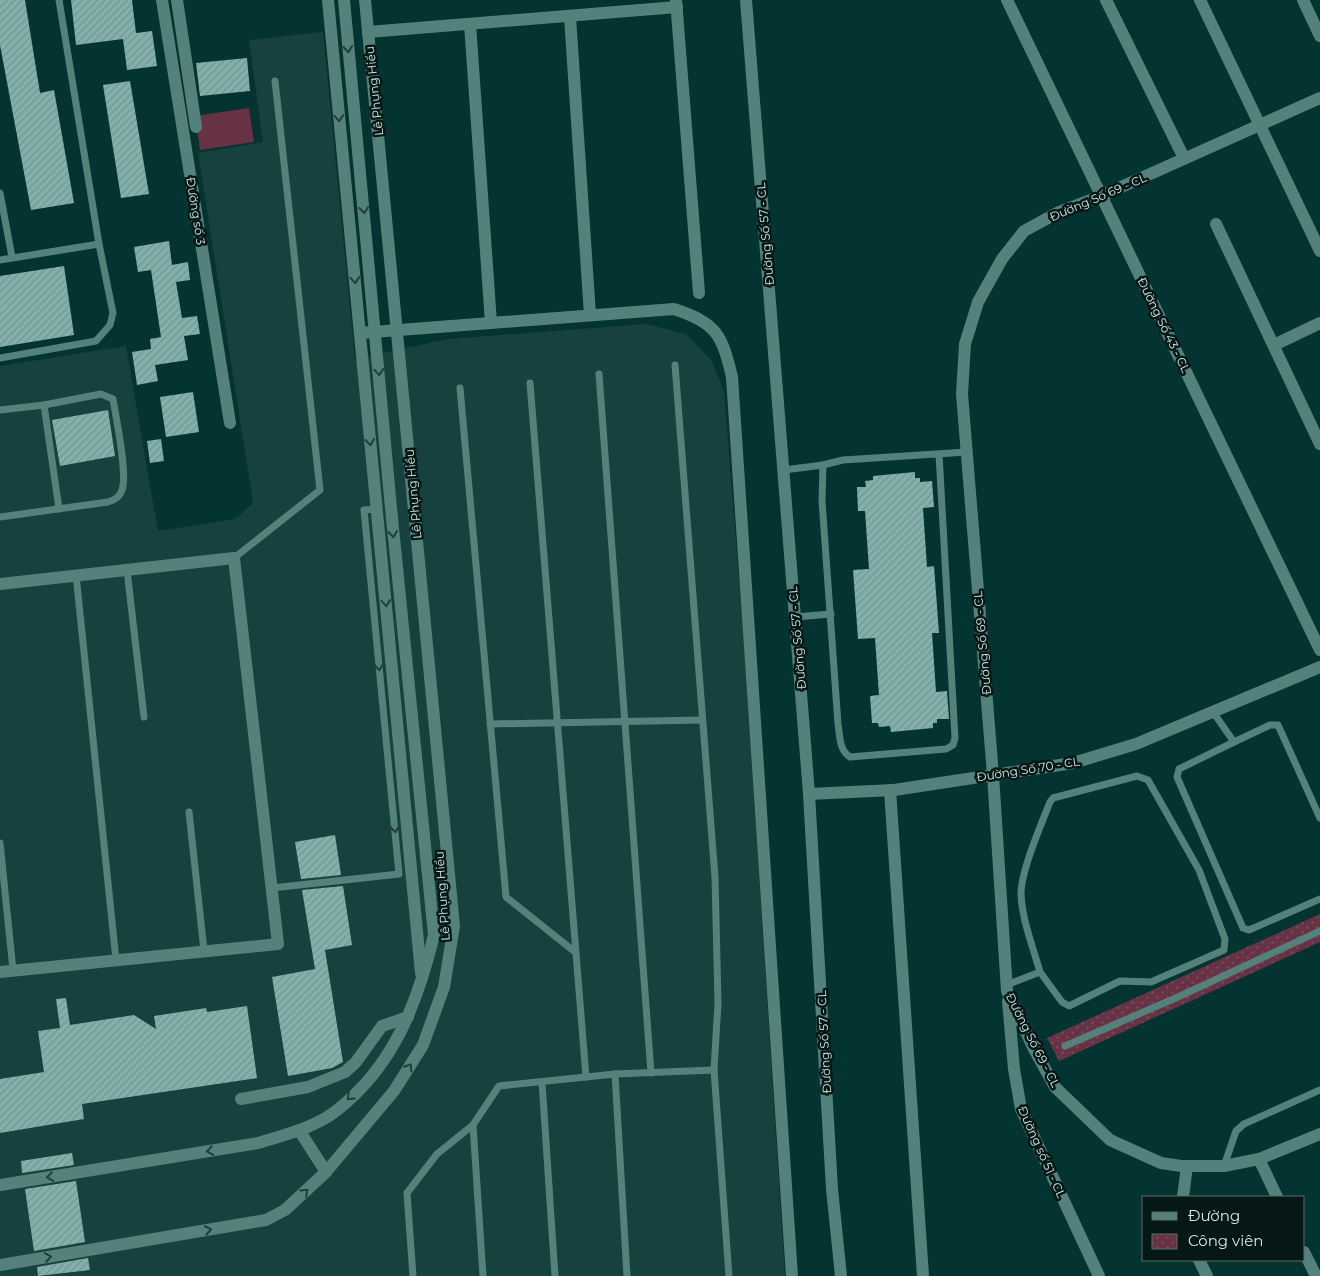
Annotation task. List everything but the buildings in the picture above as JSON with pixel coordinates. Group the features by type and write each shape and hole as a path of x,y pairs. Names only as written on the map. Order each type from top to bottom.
{"street":[{"name":"Đường số 3","path":"162,0 230,423"},
{"path":"177,0 196,127"},
{"name":"Lê Phụng Hiểu","path":"328,0 422,984"},
{"name":"Lê Phụng Hiểu","path":"0,1185 258,1143 299,1130 335,1112 370,1078 401,1035 422,984 434,935 391,508 344,0"},
{"name":"Lê Phụng Hiểu","path":"0,1265 266,1220 285,1210 326,1172 394,1091 423,1046 444,987 454,926 358,0"},
{"name":"Lê Phụng Hiểu","path":"365,0 393,331"},
{"name":"Đường Số 57 - CL","path":"746,0 809,794 832,1189 841,1276"},
{"name":"Đường Số 43 - CL","path":"1007,0 1320,650"},
{"path":"1106,0 1184,158"},
{"path":"1200,0 1320,251"},
{"path":"1303,0 1320,36"},
{"path":"368,32 570,17 676,4 698,293"},
{"path":"570,17 590,315"},
{"path":"470,24 491,323"},
{"name":"Đường Số 69 - CL","path":"1320,98 1102,196 1059,212 1024,231 1002,258 978,302 965,344 962,384 993,775 1006,988 1055,1087 1110,1140 1134,1152 1161,1162 1187,1166 1224,1166 1259,1159 1320,1134"},
{"path":"1216,224 1320,444"},
{"path":"360,333 674,309 694,315 715,329 725,348 732,378 792,1276"},
{"path":"1274,345 1320,324"},
{"path":"377,509 410,507"},
{"path":"0,584 234,558 278,944 0,972"},
{"name":"Đường Số 70 - CL","path":"809,794 890,790 1073,763 1136,744 1320,667"},
{"path":"890,790 923,1276"},
{"name":"Đường số 51 - CL","path":"1006,988 1014,1069 1021,1109 1099,1276"},
{"path":"241,1099 308,1087 337,1076 356,1062 382,1026 408,1018"},
{"path":"299,1130 326,1172"},
{"path":"1259,1159 1277,1196"},
{"path":"1183,1196 1187,1166"},
{"path":"1305,1254 1316,1276"},
{"path":"1200,1261 1207,1276"}],"lane":[{"path":"0,358 96,340 105,334 113,313 99,244 59,0"},
{"path":"234,558 320,490 275,81"},
{"path":"0,193 12,257"},
{"path":"0,260 99,244"},
{"path":"674,365 715,886 718,1003 714,1070 729,1276"},
{"path":"599,374 651,1073"},
{"path":"530,383 586,1077"},
{"path":"460,388 506,897 575,952"},
{"path":"0,410 44,405 101,394 109,396 113,399 121,447 123,488 120,495 108,502 0,517"},
{"path":"44,405 59,509"},
{"path":"784,470 823,465 843,460 967,452"},
{"path":"823,465 822,500 838,724 844,753 850,757 946,749 953,745 955,738 939,454"},
{"path":"272,888 399,874 364,510 377,509"},
{"path":"127,570 144,717"},
{"path":"76,575 116,960"},
{"path":"795,618 831,614"},
{"path":"1213,712 1234,742"},
{"path":"490,724 702,720"},
{"path":"1320,818 1278,725 1270,724 1178,769 1177,777 1243,928 1249,930 1320,899"},
{"path":"1137,776 1143,777 1153,788 1199,870 1225,939 1224,950 1151,982 1120,981 1069,1006 1062,1002 1040,972 1023,912 1021,894 1023,879 1050,802 1054,798 1137,776"},
{"path":"189,812 204,951"},
{"path":"0,843 14,970"},
{"path":"1065,1046 1178,997 1320,931"},
{"path":"1006,988 1040,972"},
{"path":"413,1276 407,1193 437,1154 473,1125 499,1086 615,1074 714,1070"},
{"path":"615,1074 627,1276"},
{"path":"542,1082 555,1276"},
{"path":"1224,1166 1236,1131 1244,1124 1320,1090"},
{"path":"473,1125 483,1276"}],"shaded area":[{"path":"323,32 355,359 447,339 646,324 686,334 712,361 724,392 743,628 785,1276 0,1276 0,366 126,346 158,531 235,519 253,503 198,153 263,142 249,40"}],"green space":[{"path":"249,108 254,142 200,150 195,116"},
{"path":"1320,914 1320,942 1059,1061 1047,1038"}]}
